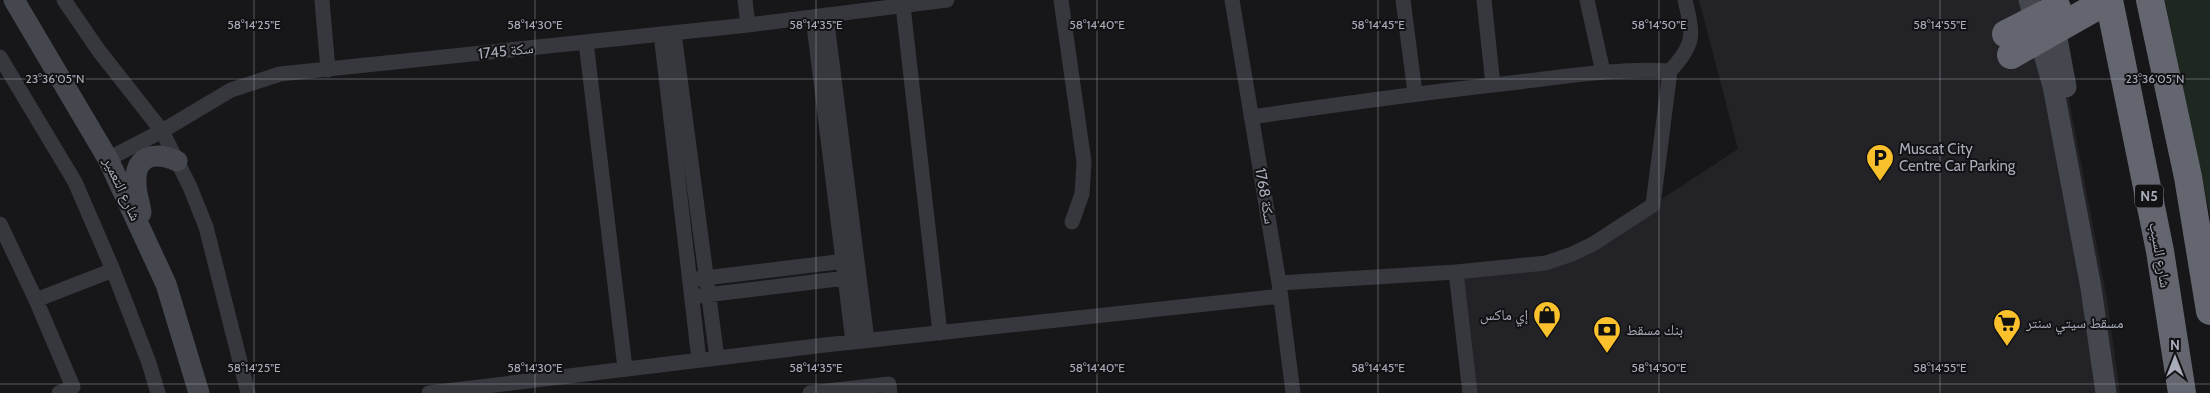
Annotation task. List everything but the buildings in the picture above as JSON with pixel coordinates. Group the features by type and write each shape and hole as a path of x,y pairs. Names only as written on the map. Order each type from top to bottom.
{"highway":[{"path":"2071,0 2009,45 2108,0"},
{"name":"شارع السيب","path":"2108,0 2160,251 2182,393"},
{"path":"2150,0 2188,177 2210,310"},
{"path":"2188,177 2210,245"}],"street":[{"name":"شارع التعمير","path":"14,0 108,159 166,284 199,393"},
{"path":"64,0 98,51 162,131 177,161 206,227 248,393"},
{"path":"322,0 328,70"},
{"path":"745,0 748,25"},
{"name":"سكة 1745","path":"108,159 162,131 214,99 261,79 280,74 667,34 947,0"},
{"path":"1061,0 1084,162 1082,194 1072,222"},
{"name":"سكة 1768","path":"1232,0 1280,290 1293,393"},
{"path":"1403,0 1415,93"},
{"path":"1484,0 1493,84"},
{"path":"1587,0 1603,72"},
{"path":"429,393 625,368 940,333 1280,290 1546,263 1593,244 1653,205 1670,71 1687,48 1692,31 1685,0"},
{"path":"2029,0 2053,86 2091,288 2106,393"},
{"path":"2050,0 2107,298 2120,393"},
{"path":"903,6 940,333"},
{"path":"820,16 860,341"},
{"path":"667,34 717,358"},
{"path":"667,34 690,280 700,360"},
{"path":"586,42 625,368"},
{"path":"0,56 75,182 113,270 158,393"},
{"path":"1251,117 1415,93 1493,84 1603,72 1670,71"},
{"path":"143,235 136,184 140,166 145,159 154,155 165,156 177,161"},
{"path":"0,224 74,387 59,393"},
{"path":"690,280 850,260"},
{"path":"36,300 113,270"},
{"path":"1456,272 1470,393"},
{"path":"692,296 852,277"},
{"path":"810,393 889,384 890,393"}],"shaded area":[{"path":"1699,0 2050,0 2107,299 2120,393 1470,393 1456,272 1546,263 1593,244 1738,149"},
{"path":"2165,0 2210,0 2210,215 2169,21"}],"place":[{"name":"Muscat City Centre Car Parking","path":"1880,182"},
{"name":"إي ماكس","path":"1547,339"},
{"name":"مسقط سيتي سنتر","path":"2007,347"},
{"name":"بنك مسقط","path":"1607,354"}]}
